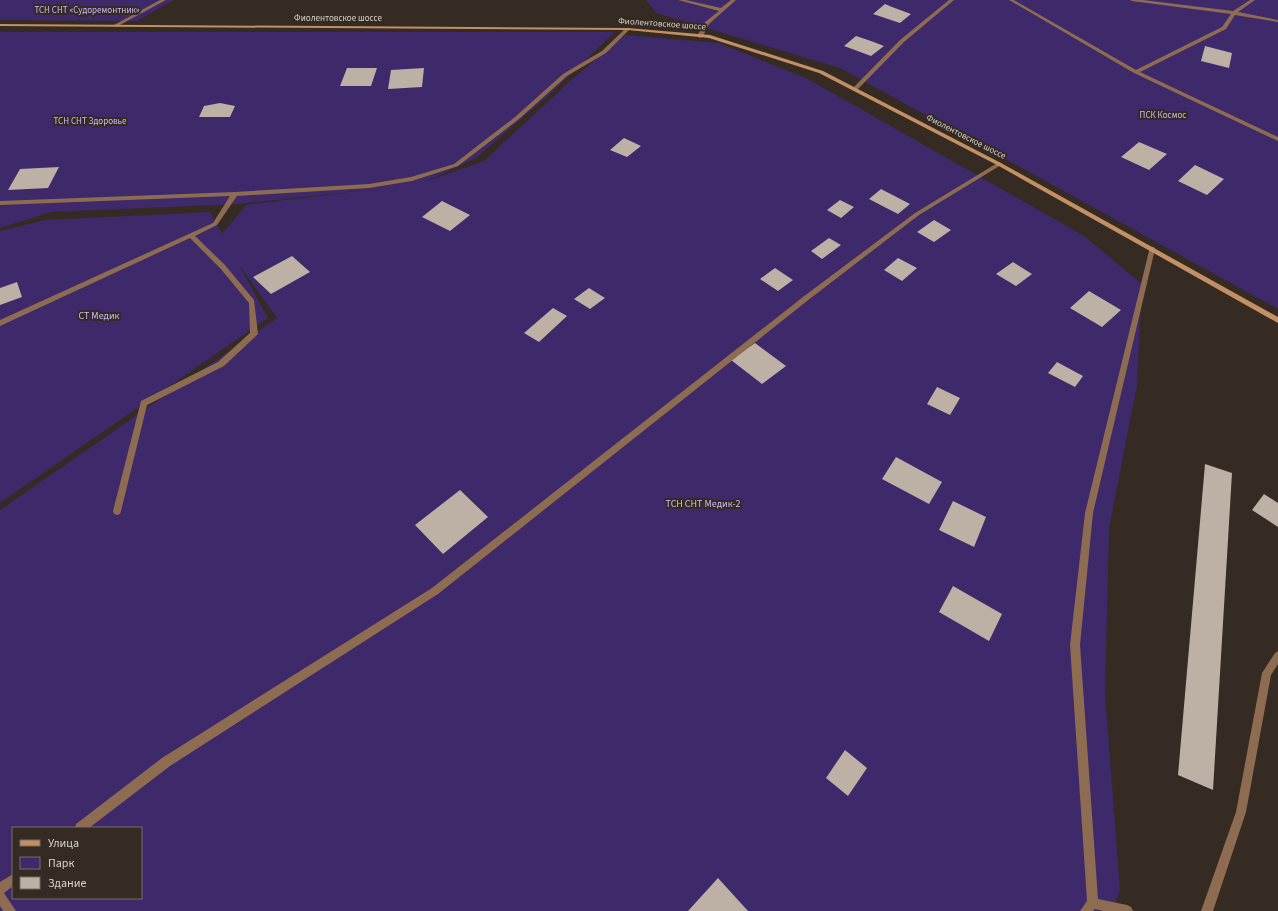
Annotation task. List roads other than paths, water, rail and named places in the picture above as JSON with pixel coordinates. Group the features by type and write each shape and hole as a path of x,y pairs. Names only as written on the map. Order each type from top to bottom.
{"main road":[{"name":"Фиолентовское шоссе","path":"0,25 628,29 710,37 821,72 999,164 1278,320"}],"lane":[{"path":"116,25 164,0"},
{"path":"680,0 722,10"},
{"path":"700,36 707,23 734,0"},
{"path":"854,89 902,41 952,0"},
{"path":"1011,0 1136,72 1278,139"},
{"path":"1132,0 1234,13 1278,21"},
{"path":"1136,72 1224,28 1234,13 1253,0"},
{"path":"0,203 235,194 369,186 412,179 456,165 517,118 565,75 604,52 628,29"},
{"path":"81,827 166,762 435,591 806,298 917,214 999,164"},
{"path":"0,323 215,224 235,194"},
{"path":"117,511 144,403 221,364 254,334 252,302 222,266 191,236"},
{"path":"1127,911 1089,907 1076,645 1089,513 1152,250"},
{"path":"1207,911 1241,812 1267,673 1278,656"},
{"path":"0,889 12,880"},
{"path":"0,896 10,911"}],"park label":[{"name":"ТСН СНТ «Судоремонтник»","path":"87,10"},
{"name":"ПСК Космос","path":"1163,115"},
{"name":"ТСН СНТ Здоровье","path":"90,121"},
{"name":"СТ Медик","path":"99,316"},
{"name":"ТСН СНТ Медик-2","path":"703,504"}]}
